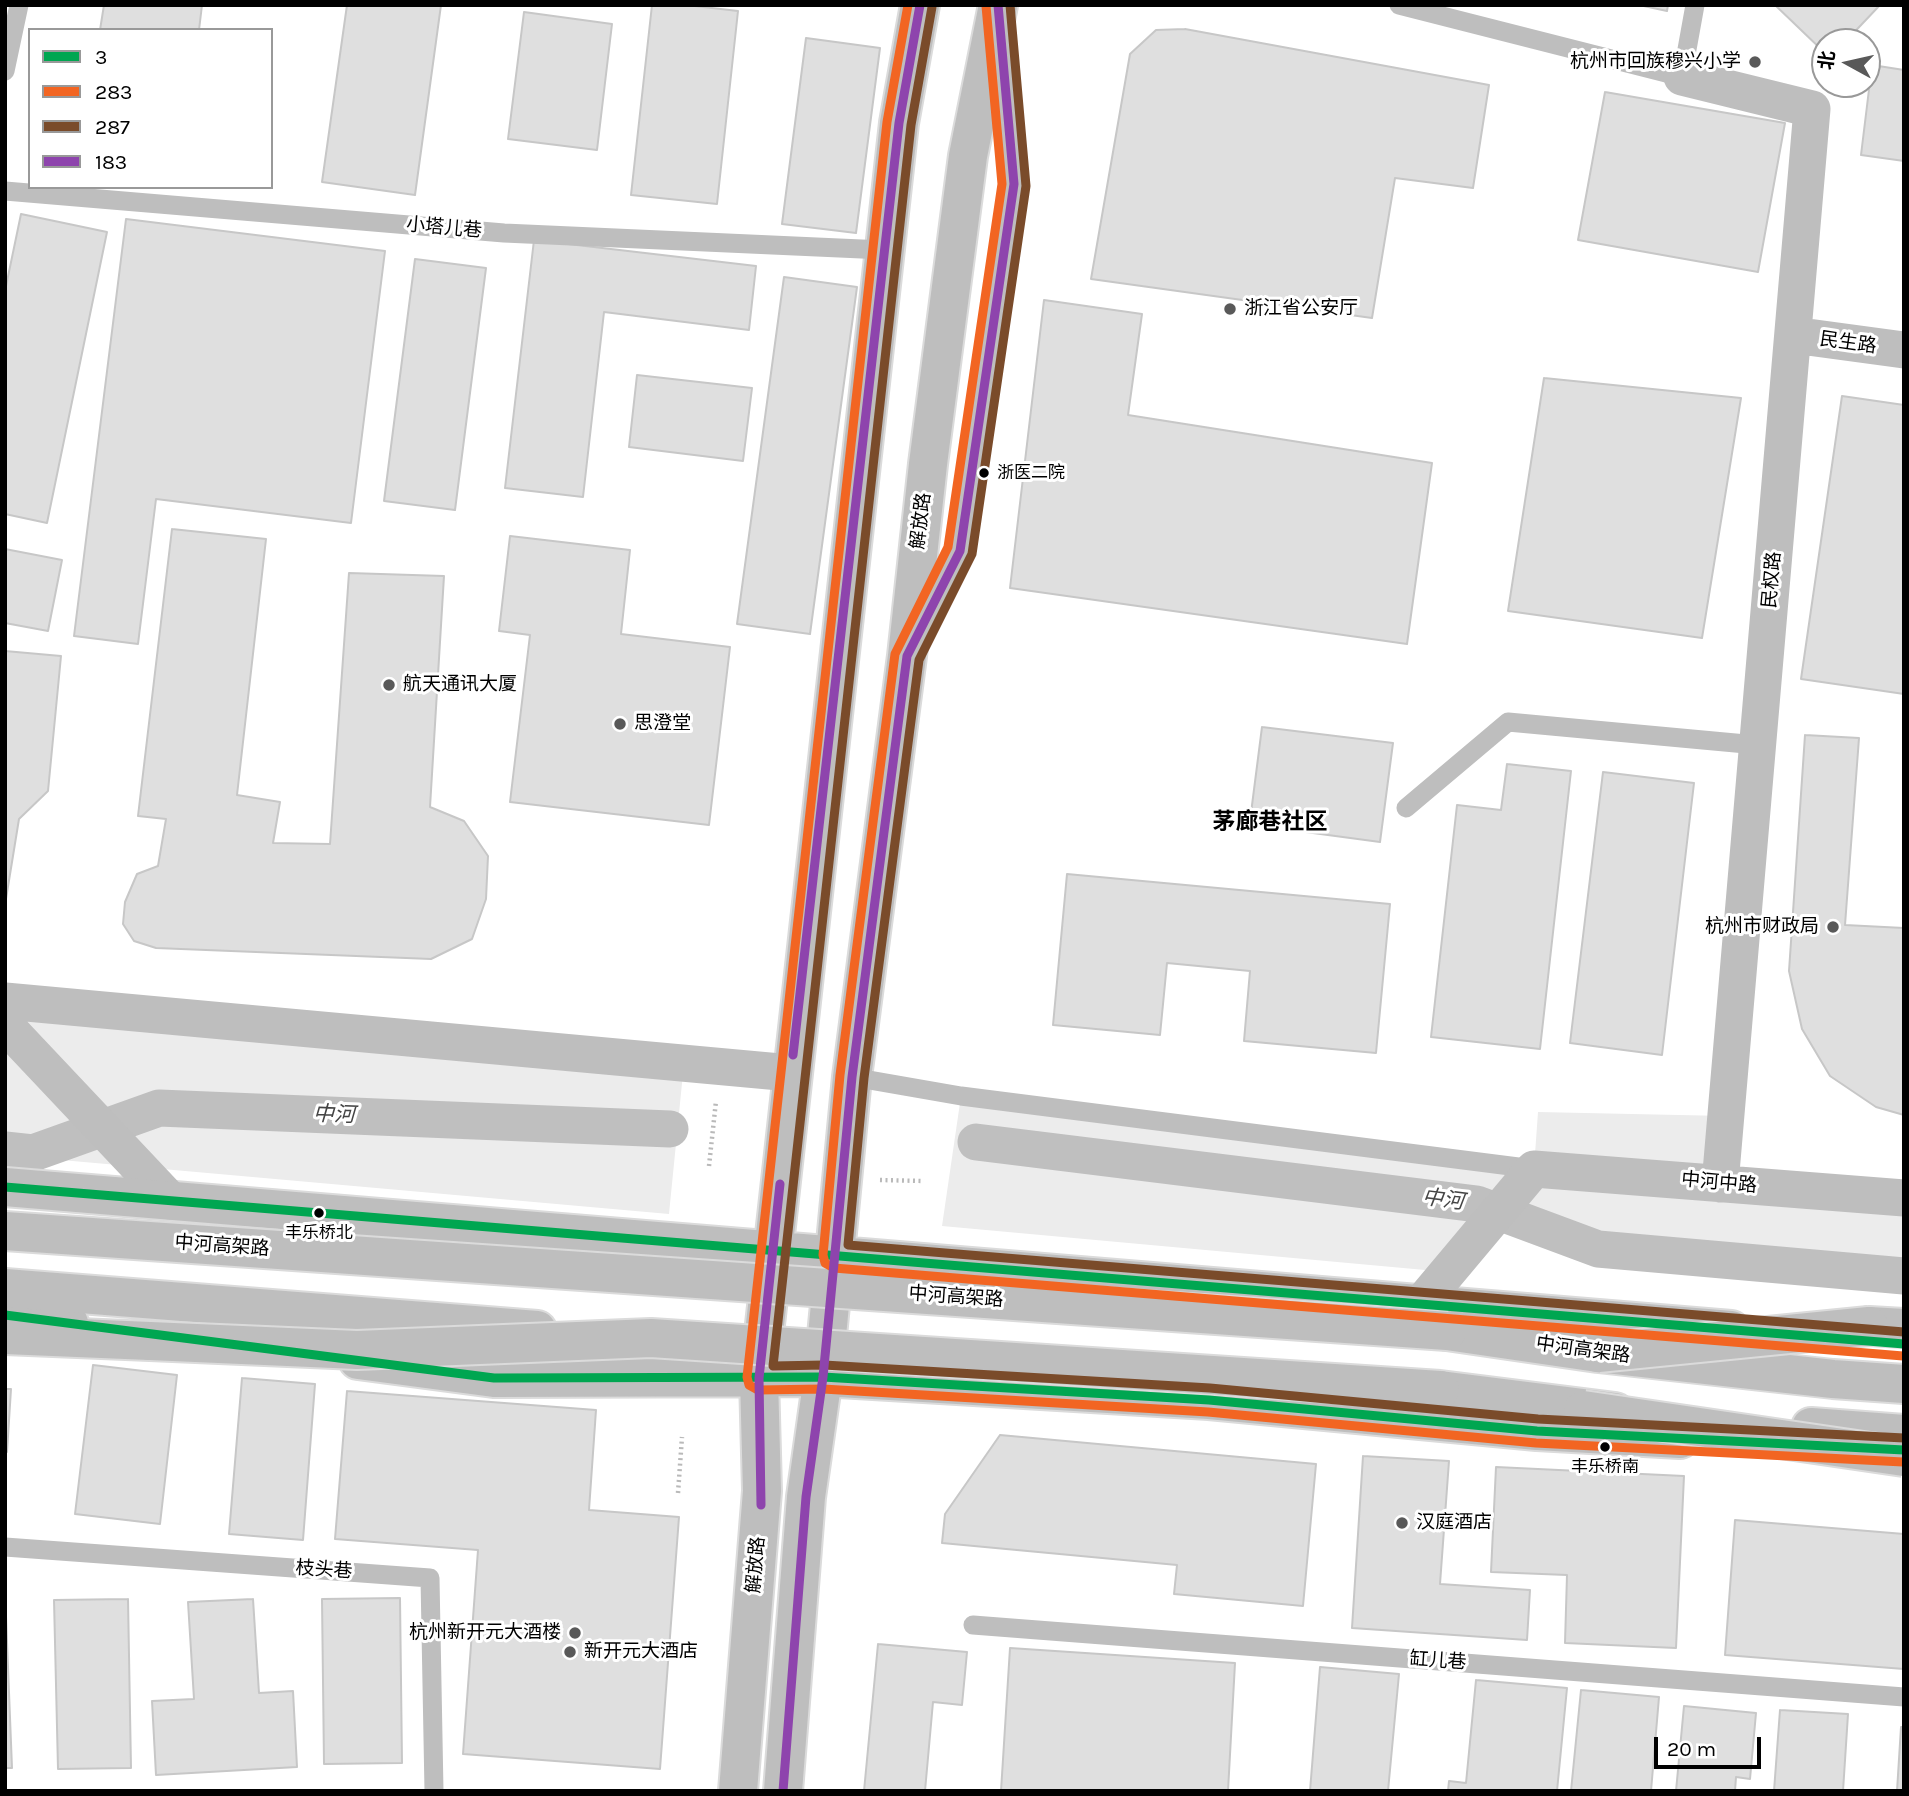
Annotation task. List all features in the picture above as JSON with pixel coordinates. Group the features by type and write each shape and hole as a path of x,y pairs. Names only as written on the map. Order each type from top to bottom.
{"main road":[{"name":"解放路","path":"738,1791 762,1491 759,1377 898,123 920,5"},
{"name":"解放路","path":"783,1791 806,1497 823,1377 852,1077 968,156 998,6"},
{"path":"5,1187 1904,1344"},
{"name":"中河高架路","path":"5,1231 1447,1331 1598,1353 1833,1379 1904,1384"},
{"path":"5,1288 651,1338 1440,1390 1904,1457"},
{"path":"5,1315 494,1378 823,1377 1209,1400 1537,1431 1904,1450"},
{"path":"1598,1353 1869,1326 1904,1328"},
{"path":"5,1335 357,1350 651,1338"},
{"path":"1583,1410 1904,1434"}],"street":[{"name":"民权路","path":"1682,77 1812,109 1720,1184"},
{"name":"民生路","path":"1793,335 1904,350"},
{"path":"5,1001 791,1073"},
{"path":"5,1025 171,1201"},
{"path":"1420,1305 1534,1169"},
{"name":"中河中路","path":"1534,1169 1904,1198"}],"lane":[{"path":"5,71 19,5"},
{"path":"1399,5 1448,11 1682,77 1695,5"},
{"path":"907,656 960,551 1014,184 998,6"},
{"name":"小塔儿巷","path":"5,191 504,233 884,250"},
{"path":"1406,808 1508,722 1757,745"},
{"path":"852,1077 961,1096 1534,1169"},
{"name":"枝头巷","path":"5,1547 430,1578 434,1791"},
{"name":"缸儿巷","path":"973,1625 1904,1697"}],"path":[{"path":"709,1166 717,1093"},
{"path":"877,1180 923,1181"},
{"path":"678,1493 681,1437"}],"shaded area":[{"path":"5,1004 684,1063 669,1214 5,1155"},
{"path":"961,1096 1534,1168 1538,1112 1726,1116 1720,1184 1904,1197 1904,1283 1598,1249 1507,1202 1447,1272 942,1226"}],"building":[{"path":"104,5 202,5 199,28 100,28"},
{"path":"347,5 441,5 415,195 322,182"},
{"path":"652,5 686,5 738,11 717,204 631,195"},
{"path":"1639,5 1668,5 1667,11"},
{"path":"1775,5 1880,5 1858,28 1811,28 1811,40"},
{"path":"524,12 612,24 597,150 508,139"},
{"path":"1185,29 1489,85 1473,188 1395,178 1372,318 1091,279 1130,54 1156,30"},
{"path":"806,38 880,48 856,233 782,224"},
{"path":"1881,66 1904,70 1904,161 1861,155 1868,98 1881,98"},
{"path":"1605,92 1785,123 1758,272 1578,240"},
{"path":"21,214 107,232 47,523 5,514 5,291"},
{"path":"126,219 385,251 351,523 156,499 138,644 74,636"},
{"path":"534,240 756,266 749,330 604,312 583,497 505,488"},
{"path":"415,259 486,268 455,510 384,501"},
{"path":"784,277 857,287 810,634 737,624"},
{"path":"1044,300 1142,314 1128,415 1432,463 1407,644 1010,588"},
{"path":"637,375 752,388 743,461 629,447"},
{"path":"1544,378 1741,398 1702,638 1508,611"},
{"path":"1842,396 1904,405 1904,694 1801,679"},
{"name":"航天通讯大厦","path":"172,529 266,539 237,795 280,802 273,843 330,844 349,573 444,576 430,807 464,821 488,856 486,899 472,939 431,959 156,948 134,941 123,924 125,902 137,874 158,866 166,819 138,816"},
{"name":"思澄堂","path":"510,536 630,550 621,634 730,647 709,825 510,802 530,635 499,631"},
{"path":"5,549 62,560 48,631 5,623"},
{"path":"5,651 61,656 48,791 19,819 5,905"},
{"path":"1262,727 1393,743 1380,842 1298,831 1300,819 1251,813"},
{"name":"杭州市财政局","path":"1805,735 1859,738 1845,925 1904,928 1904,1115 1876,1107 1830,1076 1802,1029 1789,971"},
{"path":"1507,764 1571,771 1540,1049 1431,1037 1457,805 1501,810"},
{"path":"1603,772 1694,783 1662,1055 1570,1043"},
{"path":"1067,874 1390,904 1376,1053 1244,1041 1250,971 1167,963 1160,1035 1053,1025"},
{"path":"93,1365 177,1375 160,1524 75,1514"},
{"path":"242,1378 315,1384 303,1540 229,1534"},
{"path":"5,1389 11,1389 7,1452 5,1452"},
{"name":"新开元大酒店","path":"347,1391 596,1410 589,1510 679,1517 660,1769 463,1754 478,1550 335,1539"},
{"path":"1000,1435 1316,1464 1303,1606 1174,1594 1177,1565 942,1543 945,1514"},
{"name":"汉庭酒店","path":"1363,1456 1449,1461 1440,1584 1530,1590 1527,1640 1352,1628"},
{"path":"1496,1467 1684,1476 1676,1648 1565,1643 1567,1575 1491,1572"},
{"path":"1735,1520 1904,1534 1904,1669 1725,1655"},
{"path":"5,1591 12,1768 5,1768"},
{"path":"400,1598 402,1763 324,1764 322,1599"},
{"path":"128,1599 131,1768 58,1769 54,1600"},
{"path":"253,1599 259,1693 293,1691 297,1767 156,1775 152,1701 194,1699 188,1602"},
{"path":"878,1644 967,1652 962,1705 933,1702 925,1791 864,1791"},
{"path":"1010,1648 1235,1663 1228,1791 1001,1791"},
{"path":"1320,1667 1399,1674 1388,1791 1310,1791"},
{"path":"1476,1680 1567,1688 1557,1791 1448,1791 1449,1781 1466,1783"},
{"path":"1581,1690 1659,1697 1651,1791 1571,1791"},
{"path":"1684,1706 1756,1713 1750,1779 1736,1777 1735,1791 1676,1791"},
{"path":"1780,1710 1848,1714 1843,1791 1774,1791"},
{"path":"1901,1727 1904,1727 1904,1791 1897,1791"}],"waterway":[{"name":"中河","path":"5,1150 33,1153 159,1108 670,1129"},
{"name":"中河","path":"976,1142 1477,1204 1598,1249 1904,1276"}],"transit line":[{"name":"283","path":"908,5 887,122 747,1377 749,1385 758,1390 823,1389 1208,1412 1536,1443 1903,1462"},
{"name":"183","path":"793,1055 899,123 920,5"},
{"name":"183","path":"783,1791 806,1497 823,1377 852,1077 907,656 960,551 1014,184 998,5"},
{"name":"287","path":"1010,5 1026,186 972,554 919,660 864,1078 848,1245 1904,1332"},
{"name":"283","path":"986,6 1002,184 948,547 895,654 840,1075 823,1255 825,1263 834,1268 1903,1356"},
{"name":"287","path":"932,7 911,125 773,1366 824,1365 1210,1388 1538,1419 1904,1438"},
{"name":"183","path":"761,1505 759,1378 780,1184"},
{"name":"3","path":"5,1187 1904,1344"},
{"name":"3","path":"5,1315 494,1378 823,1377 1209,1400 1537,1431 1904,1450"}],"place":[{"name":"杭州市回族穆兴小学","path":"1755,62"},
{"name":"浙江省公安厅","path":"1230,309"},
{"name":"浙医二院","path":"984,473"},
{"name":"航天通讯大厦","path":"389,685"},
{"name":"思澄堂","path":"620,724"},
{"name":"杭州市财政局","path":"1833,927"},
{"name":"丰乐桥北","path":"319,1213"},
{"name":"丰乐桥南","path":"1605,1447"},
{"name":"汉庭酒店","path":"1402,1523"},
{"name":"杭州新开元大酒楼","path":"575,1633"},
{"name":"新开元大酒店","path":"570,1652"}],"district":[{"name":"茅廊巷社区","path":"1270,822"}]}
